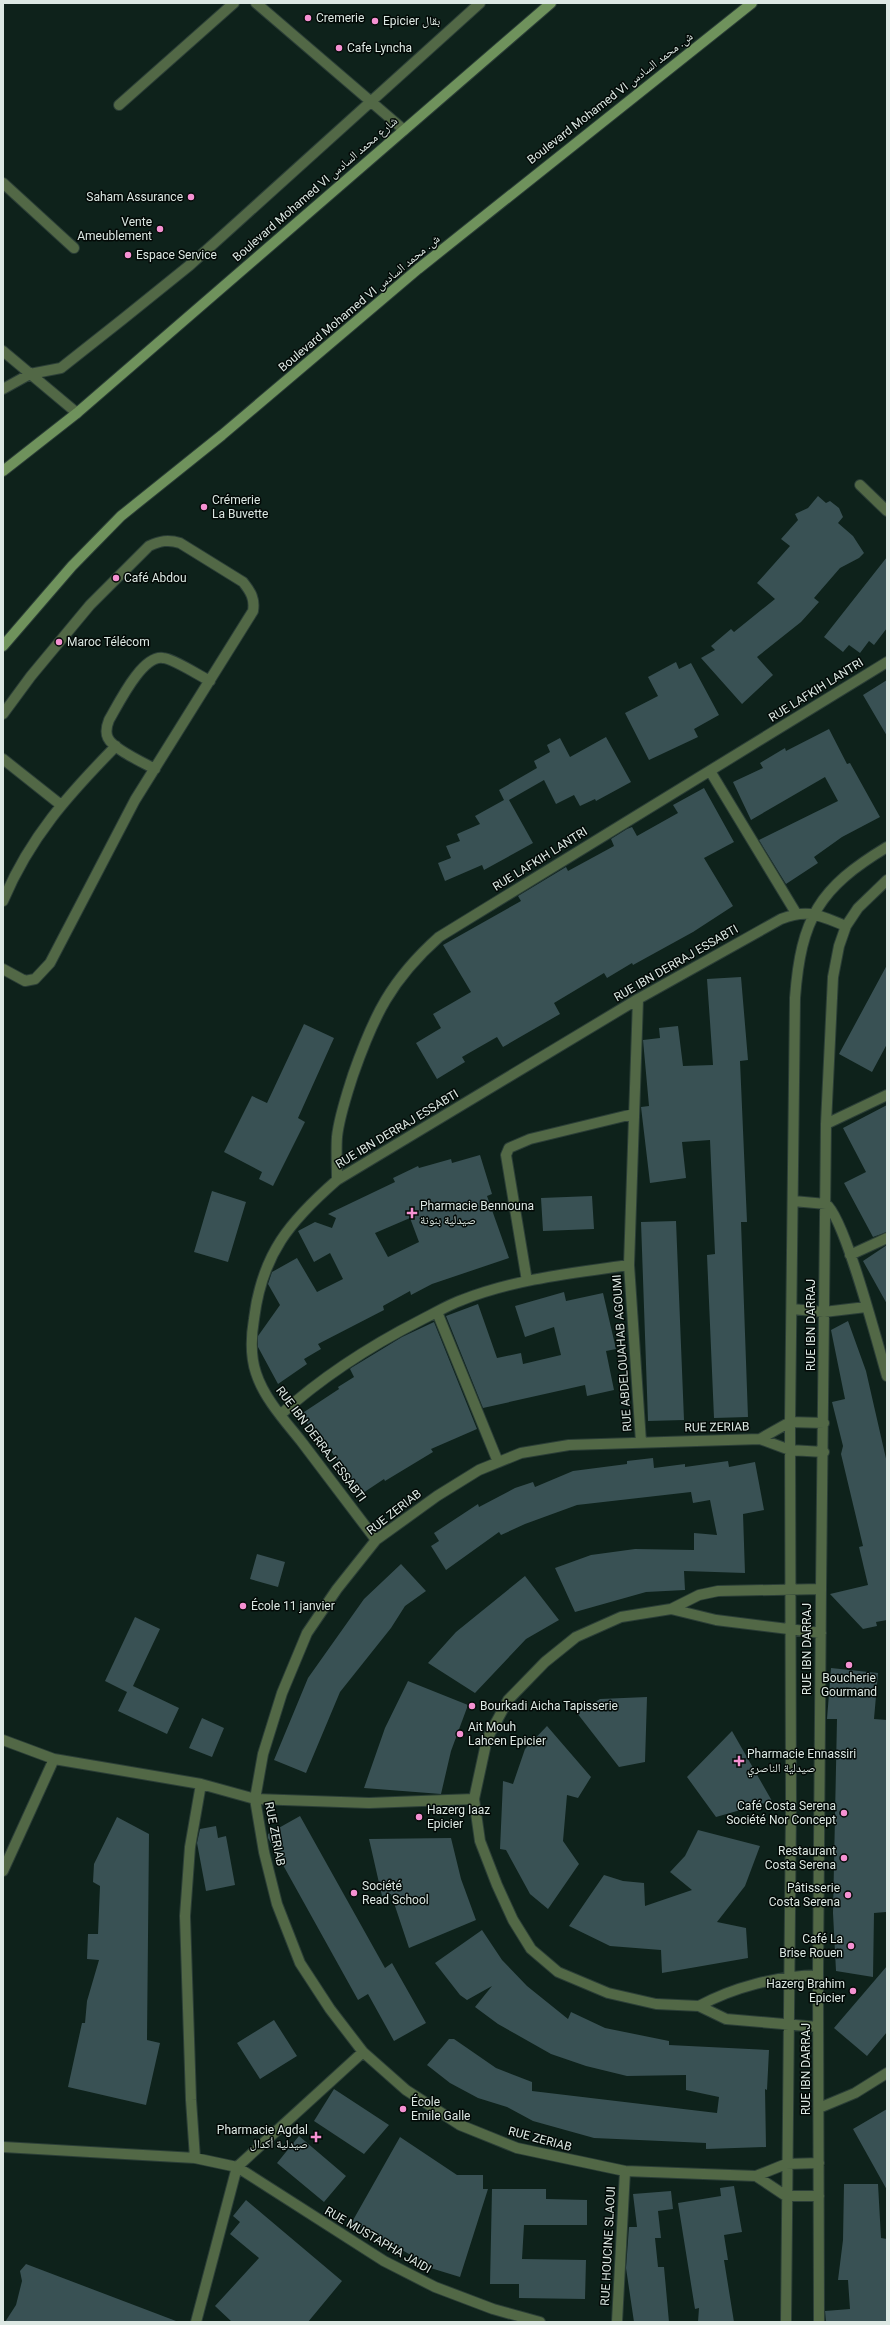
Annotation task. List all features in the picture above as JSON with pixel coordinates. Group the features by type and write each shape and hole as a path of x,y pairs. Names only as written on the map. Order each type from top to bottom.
{"main road":[{"name":"Boulevard Mohamed VI شارع محمد السادس","path":"3,471 77,412 551,3"},
{"name":"Boulevard Mohamed VI ش. محمد السادس","path":"3,646 72,566 121,516 222,435 418,269 752,3"}],"street":[{"path":"119,105 234,3"},
{"path":"256,3 404,130"},
{"path":"3,389 30,374 61,368 123,319 190,264 372,102 480,3"},
{"path":"3,183 74,248"},
{"path":"3,351 77,412"},
{"path":"860,485 887,511"},
{"path":"3,714 31,676 90,605 149,546 159,542 171,540 180,543 243,582 254,601 253,611 135,800 50,963 35,979 26,981 3,969"},
{"path":"155,769 116,746 108,738 106,729 109,720 143,666 153,659 164,657 210,681"},
{"name":"RUE LAFKIH LANTRI","path":"337,1180 337,1136 349,1088 361,1051 387,995 413,960 439,937 887,662"},
{"path":"3,901 13,878 60,804 116,746"},
{"path":"3,759 60,804"},
{"path":"710,771 796,913"},
{"name":"RUE IBN DARRAJ","path":"786,2322 786,2164 791,1806 789,1630 790,1422 795,998 802,945 814,913 832,888 844,875 887,846"},
{"name":"RUE IBN DARRAJ","path":"818,2322 820,1633 824,1452 826,1124 833,977 839,946 846,926 858,908 887,880"},
{"name":"RUE IBN DERRAJ ESSABTI","path":"376,1540 280,1414 256,1373 251,1342 258,1292 263,1273 279,1240 304,1209 337,1180 638,999 781,919 796,913 814,913 846,926"},
{"path":"629,1265 638,999"},
{"path":"826,1124 887,1096"},
{"path":"527,1281 506,1155 509,1148 530,1139 633,1114"},
{"path":"793,1201 826,1204 834,1213 850,1255 887,1376"},
{"path":"850,1255 887,1238"},
{"name":"RUE ABDELOUAHAB AGOUMI","path":"280,1414 304,1393 354,1358 437,1312 462,1300 527,1281 629,1265 641,1442"},
{"path":"792,1309 824,1312 866,1307"},
{"path":"437,1312 498,1462"},
{"path":"790,1422 824,1423"},
{"name":"RUE ZERIAB","path":"760,1439 790,1422"},
{"name":"RUE ZERIAB","path":"819,2162 786,2164 756,2176 625,2172 517,2148 460,2125 406,2090 363,2052 330,2009 300,1963 277,1904 264,1852 255,1799 263,1754 282,1693 307,1633 337,1589 376,1540 437,1496 479,1470 521,1453 569,1445 760,1439 790,1450 824,1452"},
{"path":"818,2027 726,2019 699,2006 656,2004 608,1994 558,1972 531,1950 513,1920 497,1885 480,1841 474,1799 487,1739 508,1700 545,1662 576,1637 621,1616 671,1609 699,1595 718,1591 789,1589 821,1590"},
{"path":"671,1609 716,1620 820,1633"},
{"path":"3,1740 54,1759 201,1784 255,1799 369,1803 474,1799"},
{"path":"3,1871 54,1759"},
{"path":"195,2158 191,2100 184,1916 190,1847 201,1784"},
{"path":"699,2006 716,1997 788,1976 818,1975"},
{"path":"196,2322 236,2167 363,2052"},
{"path":"819,2108 855,2093 887,2073"},
{"path":"3,2147 195,2158 236,2167"},
{"name":"RUE MUSTAPHA JAIDI","path":"236,2167 384,2261 435,2287 493,2309 540,2322"},
{"name":"RUE HOUCINE SLAOUI","path":"617,2322 625,2172"},
{"path":"756,2176 786,2196 819,2196"}],"building":[{"path":"818,496 826,503 830,501 839,508 843,517 838,523 853,536 864,553 859,558 840,568 814,598 819,602 801,622 757,657 773,675 742,704 701,658 715,650 711,646 731,629 734,632 775,599 757,583 790,546 781,539 798,520 795,514 808,508"},
{"path":"887,557 887,628 874,645 869,641 860,653 849,645 843,652 824,637"},
{"path":"676,662 679,669 691,663 719,715 694,729 698,737 649,760 625,713 658,696 648,677"},
{"path":"887,680 887,736 863,695"},
{"path":"829,729 847,764 850,763 880,817 842,837 814,857 818,863 786,884 759,840 838,801 825,777 751,820 733,782 763,768 760,763 785,748 786,751"},
{"path":"606,737 631,782 596,801 595,799 580,806 574,795 556,804 544,780 509,800 533,843 484,870 482,865 445,881 438,863 451,858 446,846 460,841 457,834 480,824 475,816 504,800 499,790 537,768 534,761 550,752 547,745 560,738 570,757"},
{"path":"704,788 734,842 704,858 733,906 693,932 633,965 632,963 607,978 604,973 554,1003 560,1014 503,1047 497,1037 462,1057 465,1062 437,1079 416,1043 441,1028 433,1014 471,992 443,945 521,901 518,896 566,867 568,871 614,846 611,839 627,829 632,827 637,836 678,813 673,805"},
{"path":"887,965 887,1044 872,1072 839,1054"},
{"path":"741,977 748,1060 740,1061 747,1222 741,1222 748,1417 714,1418 707,1255 715,1254 710,1140 682,1142 686,1178 650,1183 641,1107 649,1106 643,1040 660,1038 659,1028 678,1026 683,1066 713,1065 707,979"},
{"path":"304,1024 334,1038 298,1118 305,1122 273,1186 259,1179 262,1172 224,1152 252,1096 267,1103"},
{"path":"887,1105 887,1232 873,1237 844,1183 866,1172 843,1128"},
{"path":"480,1155 492,1194 487,1196 509,1258 432,1284 411,1295 410,1291 383,1306 384,1310 318,1344 321,1349 304,1359 307,1364 278,1384 258,1347 258,1336 280,1305 268,1284 272,1272 297,1258 317,1292 343,1279 330,1253 314,1262 298,1231 315,1222 332,1228 336,1218 328,1214 395,1182 393,1178 418,1166 419,1168 451,1159 452,1163","holes":["410,1218 419,1242 388,1257 375,1233"]},
{"path":"212,1191 246,1202 228,1262 194,1252"},
{"path":"592,1196 594,1229 543,1231 541,1198"},
{"path":"676,1221 684,1420 648,1421 641,1222"},
{"path":"887,1245 887,1304 863,1261"},
{"path":"564,1292 566,1301 603,1293 616,1349 606,1351 614,1390 587,1396 585,1385 483,1408 446,1316 478,1304 497,1358 521,1353 523,1364 561,1355 554,1327 525,1337 515,1306"},
{"path":"848,1321 866,1371 887,1463 887,1620 876,1622 877,1626 863,1629 830,1594 868,1585 859,1547 863,1546 841,1454 843,1446 832,1402 845,1399 831,1330"},
{"path":"434,1322 477,1429 431,1449 433,1452 385,1481 384,1479 360,1495 325,1442 321,1445 301,1414 339,1389 338,1387 354,1377 350,1369 351,1368 402,1337"},
{"path":"653,1458 654,1468 685,1464 685,1467 728,1461 729,1467 755,1462 764,1510 743,1514 745,1573 684,1571 685,1590 646,1592 575,1612 555,1568 591,1555 635,1549 694,1550 694,1533 717,1535 710,1500 693,1503 691,1492 577,1505 525,1524 501,1535 499,1532 446,1570 431,1546 439,1541 434,1533 478,1504 479,1507 515,1488 533,1482 535,1487 573,1471 627,1464 627,1461"},
{"path":"257,1554 285,1562 278,1587 250,1579"},
{"path":"401,1564 426,1591 405,1606 391,1628 340,1692 306,1773 274,1760 308,1678 364,1599"},
{"path":"525,1576 559,1620 526,1639 475,1693 428,1663 456,1632"},
{"path":"135,1617 160,1629 133,1686 179,1708 167,1734 118,1711 127,1692 105,1681"},
{"path":"831,1668 878,1673 874,1719 887,1720 887,1900 886,1912 874,1913 873,1977 836,1971 833,1913 837,1719 827,1719"},
{"path":"408,1681 468,1705 451,1751 441,1794 364,1788 385,1728"},
{"path":"647,1697 645,1762 619,1767 577,1713 600,1699"},
{"path":"202,1718 224,1728 212,1757 189,1748"},
{"path":"547,1726 591,1777 578,1798 567,1795 563,1841 579,1864 548,1909 530,1894 506,1850 500,1849 503,1781 513,1784 525,1749"},
{"path":"732,1731 772,1801 716,1817 687,1777"},
{"path":"300,1816 385,1968 392,1963 426,2023 394,2041 368,1994 358,2000 268,1838 268,1834"},
{"path":"117,1817 149,1834 147,2040 160,2043 146,2105 68,2087 82,2023 85,2023 87,2001 99,1960 87,1959 88,1934 98,1934 100,1886 93,1882 94,1864"},
{"path":"216,1826 218,1838 226,1836 235,1885 206,1891 197,1843 200,1829"},
{"path":"698,1830 760,1846 745,1886 717,1922 746,1928 748,1958 662,1973 661,1950 610,1946 569,1926 604,1875 623,1881 644,1883 645,1906 692,1890 670,1872 685,1856"},
{"path":"451,1838 461,1879 476,1920 409,1948 391,1894 382,1896 369,1839"},
{"path":"482,1930 502,1960 527,1986 568,2019 571,2012 605,2028 669,2041 669,2045 769,2050 767,2090 765,2089 766,2147 706,2149 706,2143 594,2138 533,2121 507,2107 478,2098 450,2083 427,2065 449,2039 454,2039 496,2068 532,2082 532,2091 717,2113 719,2097 686,2090 686,2075 627,2076 586,2066 551,2054 498,2024 475,2007 492,1986 467,2000 460,1995 435,1963"},
{"path":"887,1966 887,2032 867,2056 834,2028"},
{"path":"274,2020 297,2056 260,2079 237,2043"},
{"path":"334,2089 389,2125 364,2154 314,2121"},
{"path":"887,2109 887,2190 853,2129"},
{"path":"299,2136 346,2176 324,2202 277,2163"},
{"path":"400,2137 457,2175 483,2175 483,2189 488,2189 460,2277 424,2266 425,2263 352,2222"},
{"path":"844,2184 878,2184 881,2238 887,2239 887,2322 826,2322 825,2311 850,2309 848,2280 838,2280 843,2240"},
{"path":"734,2186 742,2232 724,2235 728,2260 724,2260 734,2322 698,2322 699,2308 695,2309 678,2203 721,2196 720,2188"},
{"path":"492,2189 546,2189 546,2199 587,2200 587,2225 524,2225 522,2259 586,2260 585,2299 519,2298 519,2284 490,2284"},
{"path":"671,2191 673,2209 658,2211 661,2238 655,2238 658,2267 664,2267 669,2322 634,2322 626,2268 629,2227 637,2227 633,2194"},
{"path":"246,2200 342,2281 308,2322 232,2322 215,2306 259,2258 230,2234 240,2222 233,2216"},
{"path":"26,2264 176,2322 5,2322 16,2305 22,2281 20,2271"}],"place":[{"name":"Cremerie","path":"308,18"},
{"name":"Epicier بقال","path":"375,21"},
{"name":"Cafe Lyncha","path":"339,48"},
{"name":"Saham Assurance","path":"191,197"},
{"name":"Vente Ameublement","path":"160,229"},
{"name":"Espace Service","path":"128,255"},
{"name":"Crémerie La Buvette","path":"204,507"},
{"name":"Café Abdou","path":"116,578"},
{"name":"Maroc Télécom","path":"59,642"},
{"name":"Pharmacie Bennouna صيدلية بنونة","path":"412,1213"},
{"name":"École 11 janvier","path":"243,1606"},
{"name":"Boucherie Gourmand","path":"849,1665"},
{"name":"Bourkadi Aicha Tapisserie","path":"472,1706"},
{"name":"Ait Mouh Lahcen Epicier","path":"460,1734"},
{"name":"Pharmacie Ennassiri صيدلية الناصري","path":"739,1761"},
{"name":"Café Costa Serena Société Nor Concept","path":"844,1813"},
{"name":"Hazerg Iaaz Epicier","path":"419,1817"},
{"name":"Restaurant Costa Serena","path":"844,1858"},
{"name":"Société Read School","path":"354,1893"},
{"name":"Pâtisserie Costa Serena","path":"848,1895"},
{"name":"Café La Brise Rouen","path":"851,1946"},
{"name":"Hazerg Brahim Epicier","path":"853,1991"},
{"name":"École Emile Galle","path":"403,2109"},
{"name":"Pharmacie Agdal صيدلية أكدال","path":"316,2137"}]}
